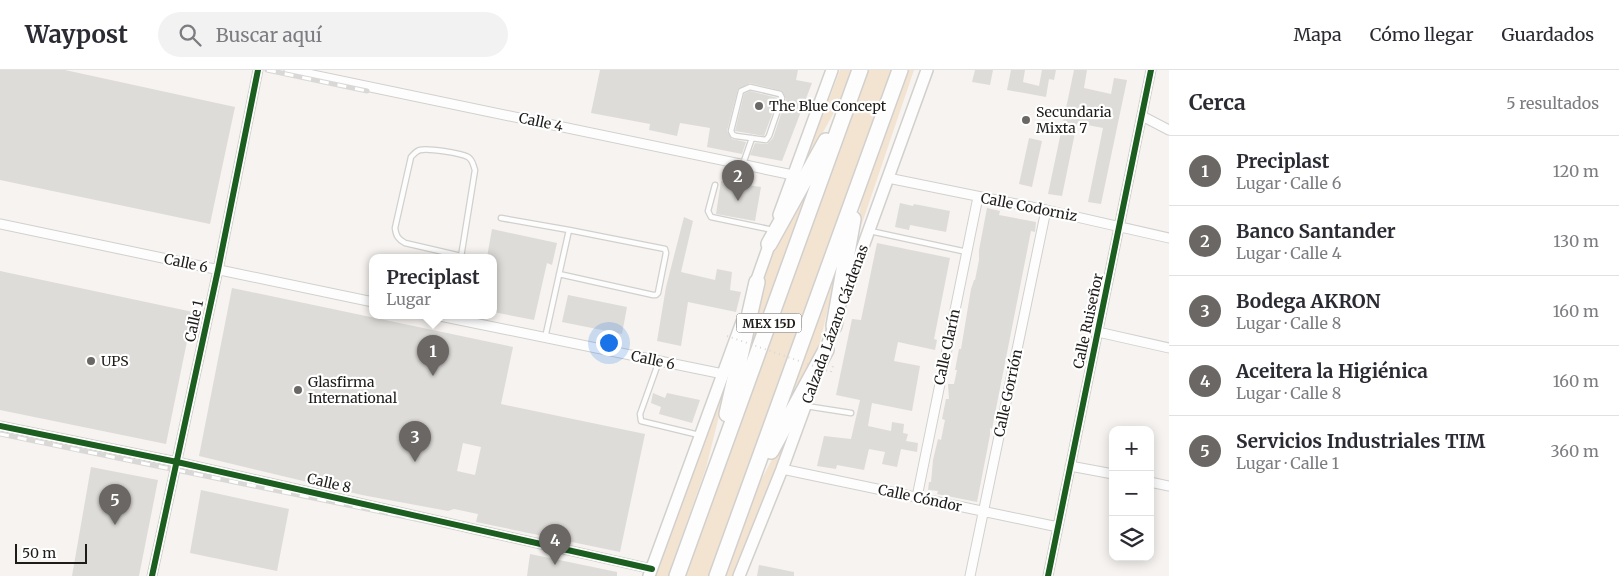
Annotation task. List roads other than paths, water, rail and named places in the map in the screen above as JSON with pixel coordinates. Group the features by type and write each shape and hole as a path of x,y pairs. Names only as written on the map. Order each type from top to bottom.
{"highway":[{"name":"MEX 15D","path":"677,576 860,70"},
{"name":"Calzada Lázaro Cárdenas","path":"717,576 900,70"},
{"path":"772,237 849,101"},
{"path":"834,326 860,178"},
{"path":"716,469 757,282"},
{"path":"738,518 781,431 826,350"}],"main road":[{"path":"650,573 757,282 793,175 832,70"},
{"name":"Calzada Lázaro Cárdenas","path":"739,576 782,469 927,70"}],"street":[{"name":"Calle 1","path":"152,576 218,270 258,70"},
{"name":"Calle 4","path":"289,70 793,175"},
{"name":"Calle Ruiseñor","path":"1048,576 1151,70"},
{"path":"1142,116 1169,130"},
{"name":"Calle Codorniz","path":"888,178 1046,210 1169,238"},
{"name":"Calle Clarín","path":"916,497 978,197"},
{"name":"Calle Gorrión","path":"970,576 1046,210"},
{"name":"Calle 6","path":"0,224 369,301"},
{"name":"Calle 6","path":"464,319 545,338 723,374"},
{"path":"1098,332 1169,348"},
{"name":"Calle 8","path":"0,426 177,462 650,573"},
{"path":"1070,466 1109,473"},
{"name":"Calle Cóndor","path":"782,469 1058,527"},
{"path":"1154,483 1169,486"}],"lane":[{"path":"750,87 780,94 782,98 769,136 766,140 752,138 733,135 731,130 741,91 750,87"},
{"path":"743,164 752,138"},
{"path":"452,254 405,243 399,240 396,235 395,228 411,157 417,151 462,154 473,162 475,170 461,254"},
{"path":"715,185 708,211 713,219 772,237"},
{"path":"501,218 665,249 666,253 658,292 652,296 559,274"},
{"path":"545,338 569,230"},
{"path":"869,230 967,252"},
{"path":"659,361 640,414 642,421 700,436"},
{"path":"805,406 852,413"}],"railway":[{"path":"267,70 367,91"},
{"path":"0,434 450,526"}],"place":[{"name":"The Blue Concept","path":"759,106"},
{"name":"Secundaria Mixta 7","path":"1026,120"},
{"name":"Banco Santander","path":"738,201"},
{"name":"UPS","path":"91,361"},
{"name":"Preciplast","path":"433,376"},
{"name":"Glasfirma International","path":"298,390"},
{"name":"Bodega AKRON","path":"415,462"},
{"name":"Servicios Industriales TIM","path":"115,525"},
{"name":"Aceitera la Higiénica","path":"555,565"}]}
